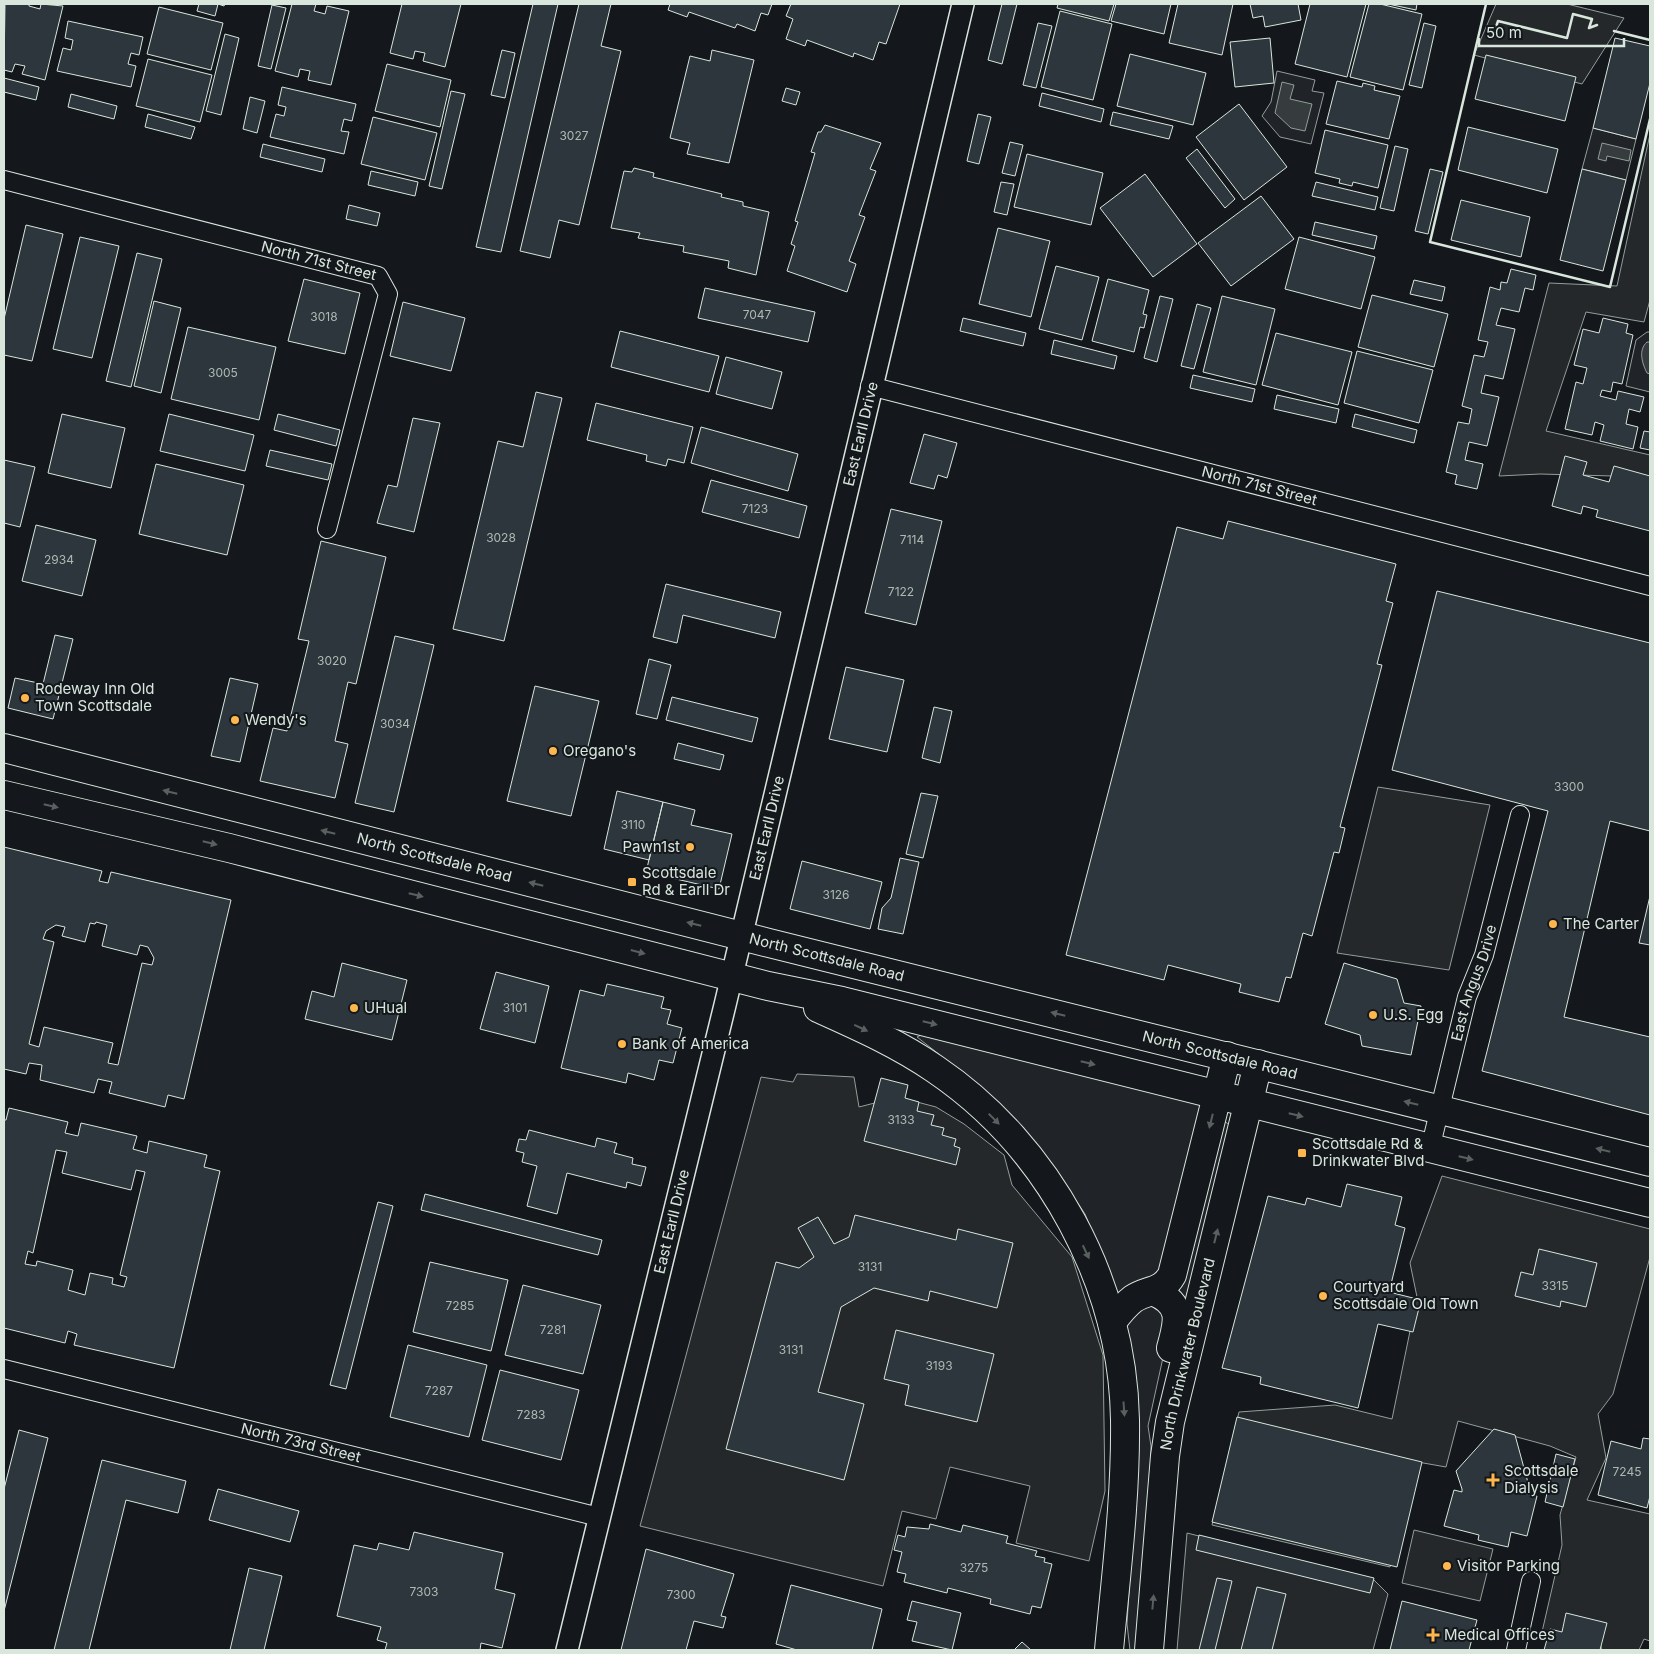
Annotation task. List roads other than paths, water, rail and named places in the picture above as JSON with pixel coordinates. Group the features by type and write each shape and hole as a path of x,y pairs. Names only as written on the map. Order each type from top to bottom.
{"main road":[{"name":"North Scottsdale Road","path":"4,748 741,936 1650,1162"},
{"path":"4,796 193,839 768,986 842,1001 1650,1203"},
{"path":"768,986 898,1046 936,1069 990,1115 1014,1139 1056,1195 1088,1256 1112,1322 1123,1384 1125,1420 1123,1488 1109,1650"},
{"path":"1112,1322 1132,1300 1143,1294 1155,1292 1169,1280 1175,1269 1227,1056"},
{"name":"North Drinkwater Boulevard","path":"1149,1650 1165,1456 1178,1385 1258,1064"},
{"path":"1155,1292 1171,1302 1178,1317 1162,1384 1165,1456"}],"street":[{"name":"East Earll Drive","path":"567,1650 741,936 962,4"},
{"name":"North 71st Street","path":"4,180 378,276 388,294 327,529"},
{"name":"North 71st Street","path":"870,386 1650,586"},
{"name":"East Angus Drive","path":"1430,1149 1467,997 1484,955 1520,815"},
{"name":"North 73rd Street","path":"4,1369 599,1517"},
{"path":"1516,1650 1531,1581"}],"place":[{"name":"Rodeway Inn Old Town Scottsdale","path":"25,698"},
{"name":"Wendy's","path":"235,720"},
{"name":"Oregano's","path":"553,751"},
{"name":"Pawn1st","path":"690,847"},
{"name":"Scottsdale Rd & Earll Dr","path":"632,882"},
{"name":"The Carter","path":"1553,924"},
{"name":"UHual","path":"354,1008"},
{"name":"U.S. Egg","path":"1373,1015"},
{"name":"Bank of America","path":"622,1044"},
{"name":"Scottsdale Rd & Drinkwater Blvd","path":"1302,1153"},
{"name":"Courtyard Scottsdale Old Town","path":"1323,1296"},
{"name":"Scottsdale Dialysis","path":"1493,1480"},
{"name":"Visitor Parking","path":"1447,1566"},
{"name":"Medical Offices","path":"1433,1635"}]}
